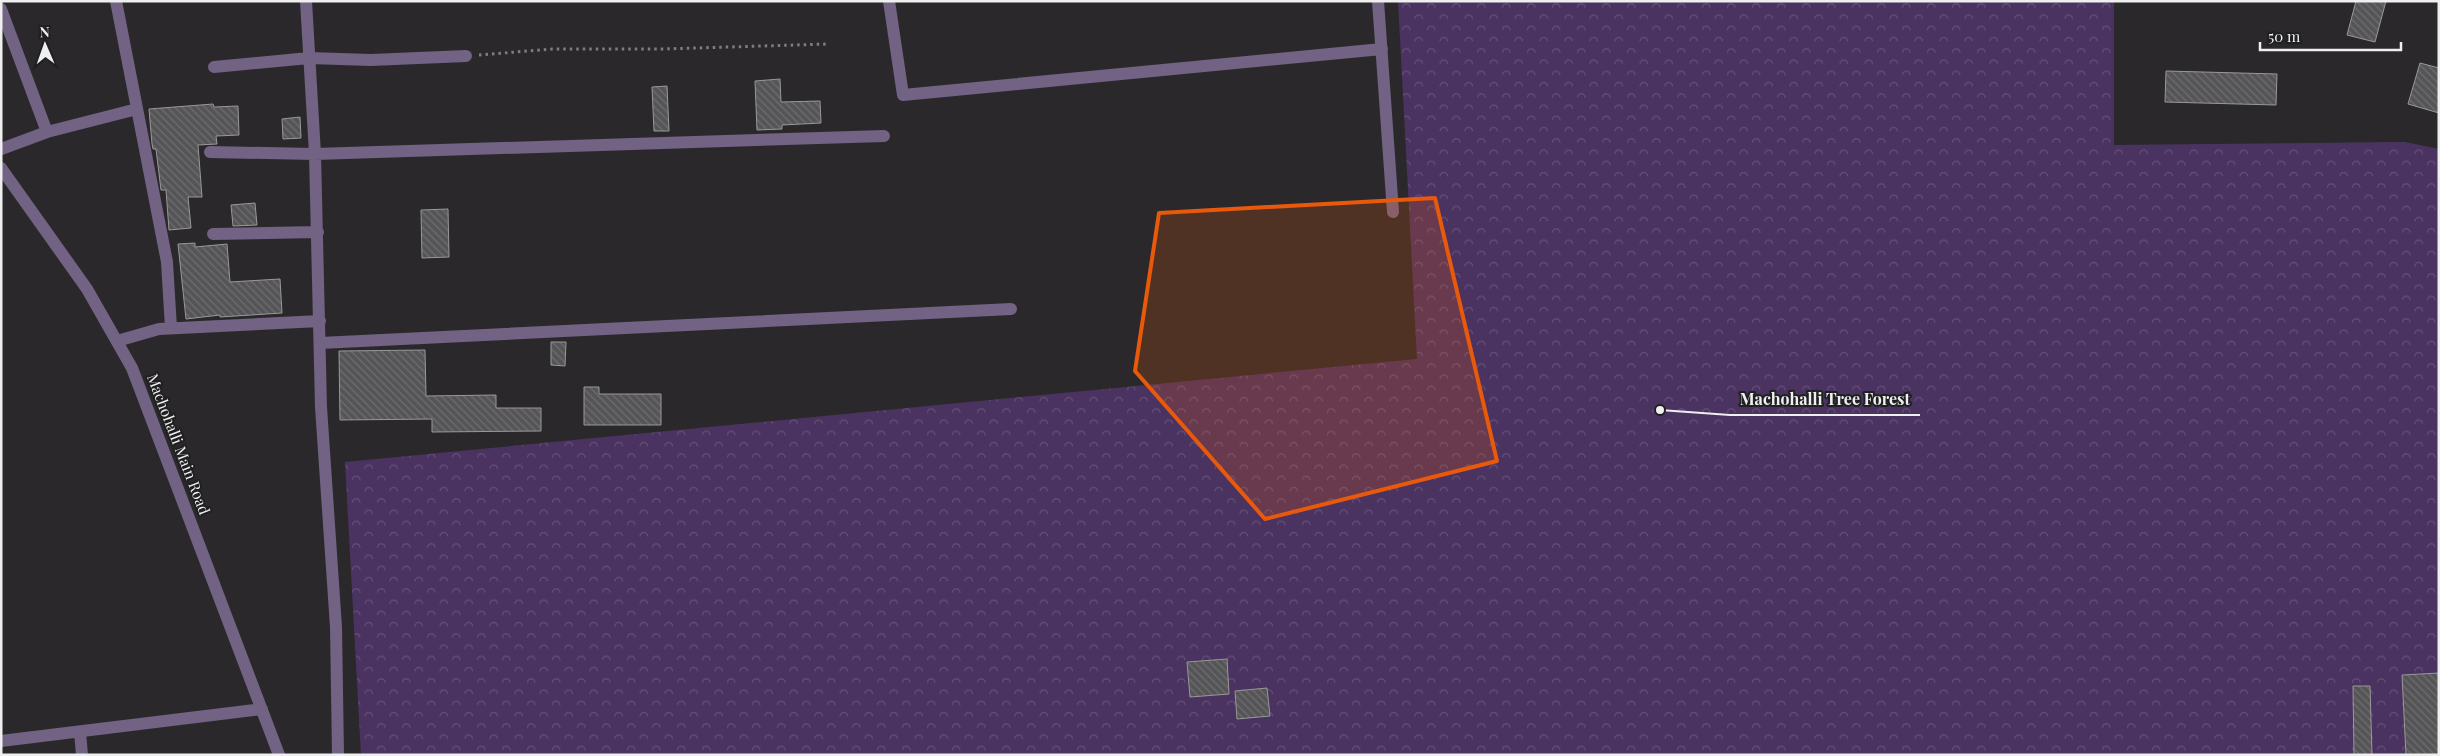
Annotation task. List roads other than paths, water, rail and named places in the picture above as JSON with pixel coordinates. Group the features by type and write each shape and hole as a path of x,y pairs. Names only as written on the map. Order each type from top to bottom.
{"street":[{"path":"116,1 167,262 171,328"},
{"path":"306,1 318,232 321,407 336,627 338,755"},
{"path":"889,1 903,96 1382,49"},
{"path":"1378,1 1393,212"},
{"path":"1,9 47,132"},
{"path":"214,67 309,58 371,60 466,56"},
{"path":"1,149 47,132 137,109"},
{"path":"210,152 315,154 884,136"},
{"name":"Machohalli Main Road","path":"1,168 87,289 132,368 279,755"},
{"path":"213,234 318,232"},
{"path":"320,343 1011,309"},
{"path":"117,341 159,329 320,321"},
{"path":"1,742 262,709"},
{"path":"80,732 82,755"}],"place":[{"name":"Machohalli Tree Forest","path":"1660,410"}]}
